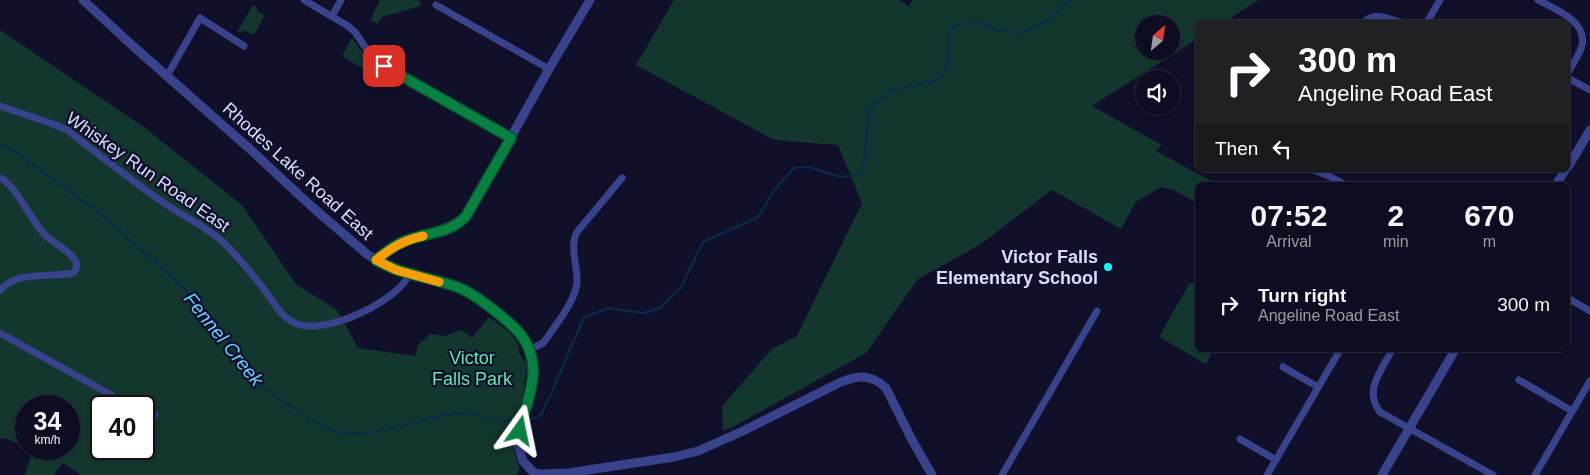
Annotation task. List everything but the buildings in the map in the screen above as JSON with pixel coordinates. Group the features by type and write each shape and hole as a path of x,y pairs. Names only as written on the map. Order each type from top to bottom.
{"street":[{"name":"Rhodes Lake Road East","path":"83,0 311,206 376,260 387,267 409,275 446,283 468,293 516,329 529,350 533,368 532,383 525,405 518,444 521,457 526,466 533,472 540,474 568,473 674,457 698,451 743,432 841,382 854,377 866,376 879,381 886,388 932,475"},
{"path":"304,0 355,32 373,59 511,138"},
{"path":"332,16 341,0"},
{"path":"376,260 394,246 414,238 447,230 462,221 511,138 548,69 590,0"},
{"path":"1428,20 1440,0"},
{"path":"1538,0 1570,20"},
{"path":"436,5 548,69"},
{"path":"1367,20 1374,16 1391,20"},
{"path":"167,76 200,18 244,46"},
{"path":"1570,20 1579,27 1582,44 1570,69"},
{"path":"1570,79 1590,90"},
{"name":"Whiskey Run Road East","path":"0,106 67,130 163,203 211,231 252,275 281,313 288,320 296,324 325,326 360,313 398,290 409,275"},
{"path":"1570,164 1590,130"},
{"path":"1319,172 1340,182"},
{"path":"0,178 10,185 30,217 46,236 72,256 78,265 73,273 20,278 10,281 0,290"},
{"path":"529,350 543,343 547,338 575,292 577,283 574,242 576,235 583,223 622,178"},
{"path":"1570,299 1590,311"},
{"path":"1002,475 1097,311"},
{"path":"0,333 111,395"},
{"path":"1267,475 1339,352"},
{"path":"1391,352 1374,384 1373,400 1380,412 1493,475"},
{"path":"1382,475 1454,352"},
{"path":"1283,367 1318,387"},
{"path":"1518,380 1572,410"},
{"path":"1535,475 1590,381"},
{"path":"1240,439 1276,460"}],"green space":[{"path":"380,0 420,0 421,6 382,17 378,24 370,20"},
{"path":"674,0 899,0 909,6 912,0 1259,0 1227,20 1195,20 1195,40 1180,50 1180,15 1135,15 1135,60 1164,60 1148,70 1135,70 1135,79 1092,106 1162,145 1156,151 1213,182 1195,182 1195,202 1176,191 1161,187 1136,202 1121,229 1052,190 978,246 918,279 866,353 731,428 723,430 722,406 772,349 797,336 862,203 838,145 774,140 636,65"},
{"path":"253,5 258,8 257,11 265,15 254,35 245,31 237,32"},
{"name":"Victor Falls Park","path":"0,30 144,127 242,205 296,284 337,310 358,348 415,356 418,345 430,334 445,336 461,330 472,338 489,317 514,337 519,348 519,354 527,364 514,436 515,450 520,469 516,475 81,475 63,463 53,475 25,475 30,460 80,460 80,395 15,395 15,442 5,438 0,439"},
{"path":"352,38 370,63 365,70 342,56"},
{"path":"1195,282 1195,352 1212,352 1206,364 1161,338 1160,335 1189,284"}],"waterway":[{"name":"Fennel Creek","path":"527,422 542,414 584,317 609,308 643,313 660,308 681,288 703,242 758,217 775,189 794,168 809,167 840,177 858,175 864,165 869,110 890,91 941,79 947,66 949,32 954,25 980,23 997,30 1021,33 1047,22 1068,0"},
{"name":"Fennel Creek","path":"0,145 17,153 101,214 184,288 227,338 261,387 327,429 342,433 358,434 456,413 513,422"}],"slow traffic":[{"path":"423,236 394,246 376,260 387,267 409,275 439,282"}],"place":[{"name":"Victor Falls Elementary School","path":"1108,267"}],"route":[{"path":"384,66 511,138 462,221 447,230 407,240 394,246 376,260 387,267 409,275 446,283 462,289 497,313 516,329 527,345 533,368 532,383 520,431"}]}
